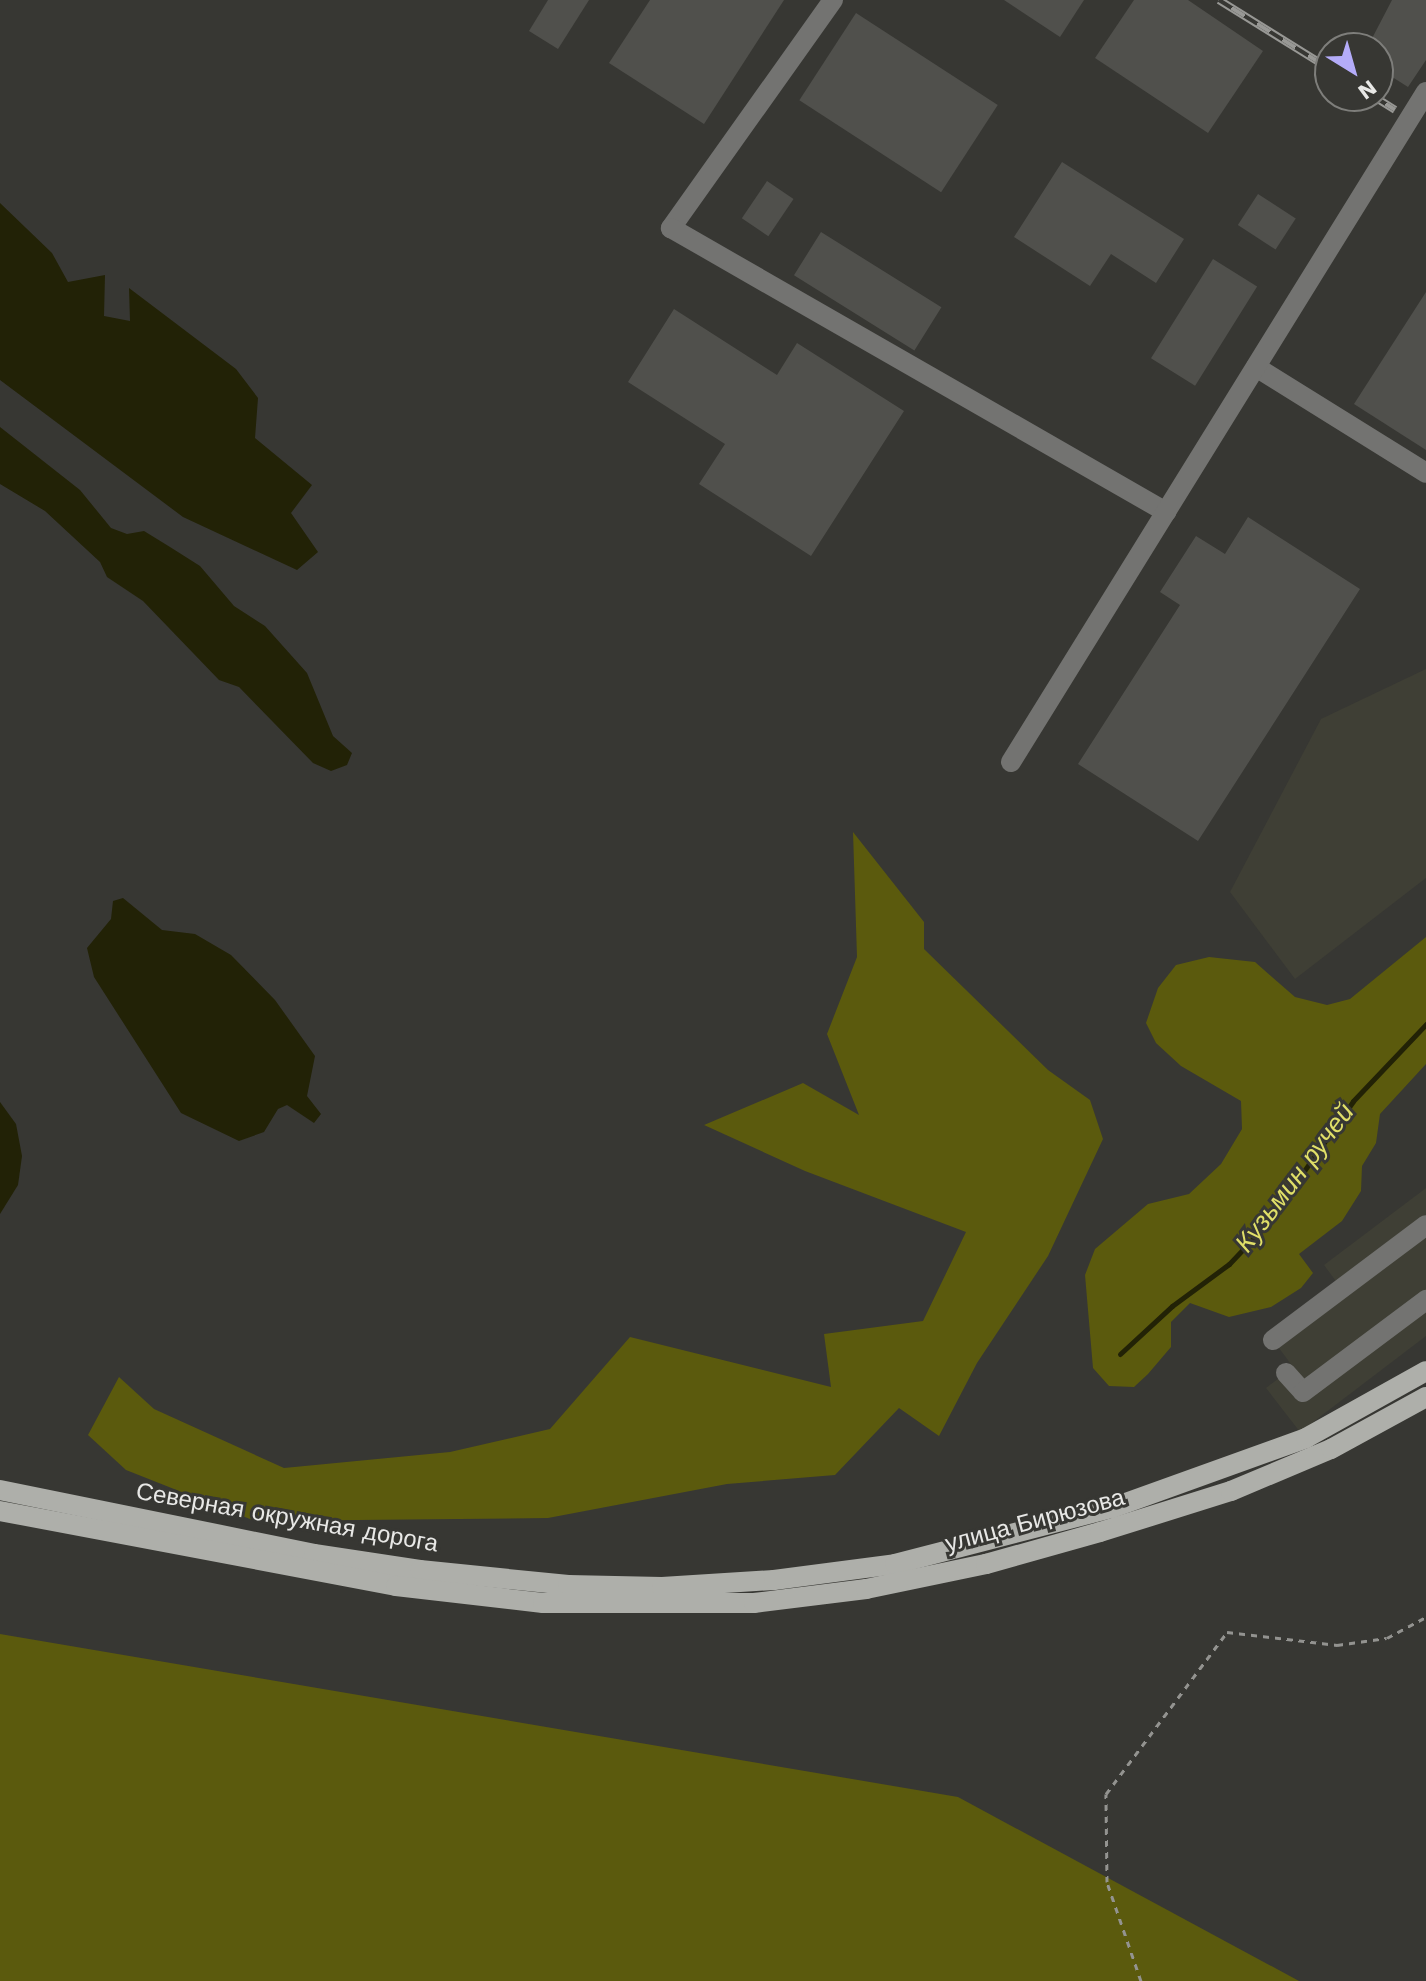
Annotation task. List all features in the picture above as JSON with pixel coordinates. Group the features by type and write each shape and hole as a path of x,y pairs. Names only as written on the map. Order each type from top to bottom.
{"main road":[{"name":"улица Бирюзова","path":"662,1587 895,1564 1012,1536 1267,1454 1354,1416 1426,1371"},
{"name":"улица Бирюзова","path":"634,1607 754,1603 866,1589 986,1564 1231,1491 1331,1449 1426,1397"},
{"name":"Северная окружная дорога","path":"0,1490 314,1554 420,1570 568,1585 662,1587"},
{"name":"Северная окружная дорога","path":"0,1511 396,1586 543,1603 634,1607"}],"street":[{"path":"833,0 671,228 1166,512"},
{"path":"1011,762 1426,92"},
{"path":"1256,367 1426,473"},
{"path":"1273,1340 1426,1225"},
{"path":"1286,1373 1303,1392 1426,1300"}],"path":[{"path":"1141,1981 1107,1882 1106,1794 1227,1632 1337,1645 1387,1638 1426,1617"}],"shaded area":[{"path":"0,203 52,253 68,282 105,275 104,316 130,321 129,288 236,369 258,398 255,438 312,485 291,513 318,552 297,570 183,517 0,380"},
{"path":"0,427 80,490 111,528 127,534 144,531 200,566 234,606 265,626 307,673 333,736 352,753 347,765 331,771 313,763 239,687 219,680 143,601 107,577 100,562 45,511 0,484"},
{"path":"1426,669 1426,878 1295,979 1230,892 1321,719"},
{"path":"853,832 924,922 924,949 1048,1070 1090,1100 1103,1139 1048,1256 977,1363 939,1436 899,1408 835,1475 727,1484 548,1518 255,1521 126,1470 88,1435 119,1377 154,1409 284,1468 450,1452 550,1429 630,1337 831,1387 824,1334 923,1321 966,1232 805,1171 704,1125 803,1083 859,1115 827,1034 857,957"},
{"path":"123,898 162,930 195,934 231,955 275,1000 315,1056 307,1096 321,1114 314,1123 287,1105 278,1109 264,1132 239,1141 181,1113 94,977 87,948 111,919 113,901"},
{"path":"1426,937 1426,1064 1380,1114 1376,1143 1362,1166 1361,1191 1342,1221 1299,1254 1313,1273 1301,1288 1271,1307 1229,1317 1190,1303 1171,1322 1171,1347 1148,1374 1134,1387 1109,1386 1093,1368 1085,1275 1095,1249 1148,1204 1189,1194 1221,1164 1242,1129 1241,1101 1181,1066 1156,1043 1146,1023 1158,988 1176,965 1209,957 1255,962 1295,997 1327,1005 1350,999"},
{"path":"0,1102 16,1124 22,1156 18,1185 0,1214"},
{"path":"1426,1188 1426,1336 1300,1432 1266,1388 1293,1367 1273,1340 1341,1288 1324,1265"},
{"path":"0,1634 958,1797 1299,1981 0,1981"}],"building":[{"path":"548,0 589,0 558,49 529,31"},
{"path":"650,0 784,0 704,124 609,63"},
{"path":"1004,0 1084,0 1060,37"},
{"path":"1134,0 1188,0 1263,51 1208,133 1095,58"},
{"path":"1392,0 1426,0 1426,60 1408,87 1394,78 1394,32 1375,32"},
{"path":"856,13 998,105 941,192 799,100"},
{"path":"1062,162 1184,239 1156,283 1111,254 1090,286 1014,237"},
{"path":"767,181 794,199 768,236 742,218"},
{"path":"1258,194 1296,219 1276,250 1238,225"},
{"path":"821,232 941,307 914,350 794,275"},
{"path":"1213,259 1257,287 1195,386 1151,358"},
{"path":"1426,292 1426,450 1354,404"},
{"path":"674,309 777,375 797,343 904,411 811,556 699,484 725,444 628,382"},
{"path":"1248,517 1360,589 1198,841 1078,764 1180,605 1160,592 1196,536 1225,554"}],"waterway":[{"name":"Кузьмин ручей","path":"1120,1354 1172,1306 1229,1264 1266,1225 1353,1101 1426,1024"}],"railway":[{"path":"1219,0 1314,59"}]}
